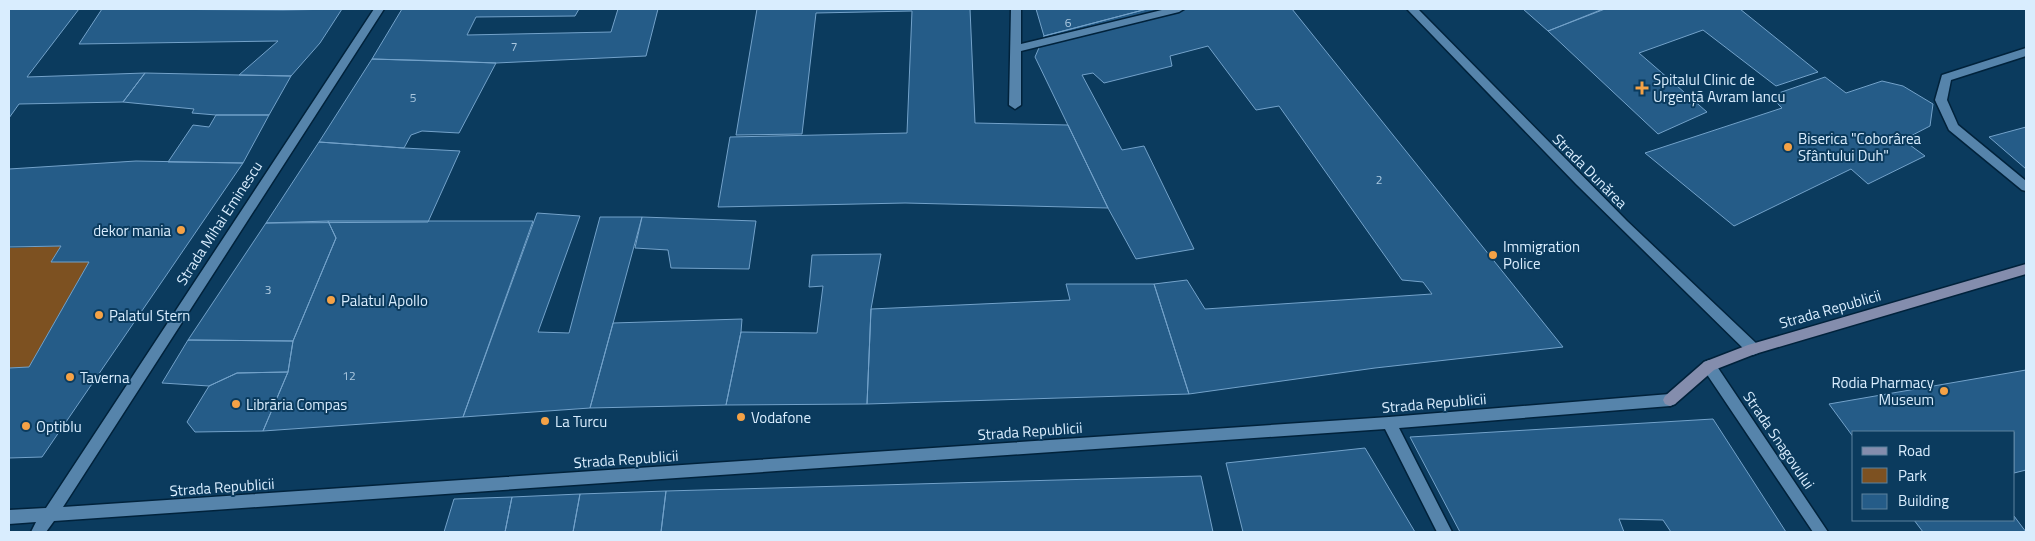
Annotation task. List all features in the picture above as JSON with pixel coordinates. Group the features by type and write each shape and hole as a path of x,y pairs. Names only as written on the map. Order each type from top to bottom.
{"street":[{"name":"Strada Mihai Eminescu","path":"38,532 380,9"},
{"path":"1015,105 1016,9"},
{"path":"1016,49 1179,9"},
{"name":"Strada Dunărea","path":"1412,9 1564,167 1686,287 1753,349"},
{"path":"2026,52 1946,78 1941,100 1953,127 2026,188"},
{"name":"Strada Republicii","path":"9,517 1389,423 1670,400 1709,366 1753,349 2026,269"},
{"name":"Strada Snagovului","path":"1709,366 1821,532"},
{"path":"1389,423 1444,532"}],"green space":[{"path":"61,246 51,262 89,262 29,367 9,368 9,248"}],"building":[{"path":"9,9 79,9 27,77 145,73 123,102 19,104 9,118"},
{"path":"102,9 342,9 320,43 291,76 239,75 278,41 79,44"},
{"path":"402,9 579,9 575,16 476,17 467,35 611,32 618,9 658,9 646,56 496,63 372,59"},
{"path":"757,9 970,9 975,123 1068,125 1108,208 905,203 718,207 730,137 907,133 912,11 816,13 802,134 736,135"},
{"path":"1036,9 1147,9 1044,36"},
{"path":"1147,9 1292,9 1563,347 1375,368 1189,394 1154,284 1187,280 1205,309 1432,294 1423,282 1402,280 1279,106 1256,110 1208,46 1170,56 1172,66 1104,83 1093,73 1082,75 1122,150 1144,146 1194,249 1136,259 1108,208 1035,57 1044,36"},
{"path":"1523,9 1603,9 1548,31"},
{"path":"1605,9 1740,9 1818,72 1776,86 1703,30 1639,53 1707,112 1658,134 1548,31"},
{"path":"372,59 496,63 459,133 422,131 411,135 404,148 319,142"},
{"path":"145,73 291,76 269,115 216,115 192,113 194,109 123,102"},
{"name":"Biserica \"Coborârea Sfântului Duh\"","path":"1825,77 1846,93 1882,81 1903,86 1933,104 1930,126 1903,140 1925,156 1868,184 1851,169 1734,226 1645,153 1782,108 1770,96"},
{"path":"216,115 269,115 243,163 168,162 193,125 209,127"},
{"path":"2026,127 2026,169 1989,137"},
{"path":"319,142 460,151 428,222 266,223"},
{"name":"Palatul Stern","path":"136,161 243,163 42,457 9,458 9,368 29,367 89,262 51,262 61,246 9,247 9,169"},
{"path":"537,213 580,216 538,332 569,333 600,217 642,217 590,408 463,417"},
{"path":"642,217 756,221 749,269 671,268 668,250 635,248"},
{"path":"328,221 533,221 463,417 263,431 288,372 293,341 336,238"},
{"path":"328,221 336,238 293,341 188,340 266,223"},
{"path":"881,254 871,309 867,404 726,405 741,332 817,333 823,286 809,287 812,255"},
{"path":"1066,284 1154,284 1189,394 867,404 871,309 1070,300"},
{"path":"742,319 726,405 590,408 613,323"},
{"path":"188,340 293,341 288,372 237,373 209,386 162,383"},
{"path":"2026,370 2026,470 2015,473 2015,431 1852,431 1852,435 1829,404"},
{"name":"Librăria Compas","path":"288,372 263,431 195,432 187,422 209,386 237,373"},
{"path":"1713,419 1786,532 1671,532 1663,520 1619,519 1624,532 1460,532 1410,437"},
{"path":"1365,448 1415,532 1243,532 1226,463"},
{"path":"1201,476 1213,532 661,532 666,491"},
{"path":"666,491 661,532 573,532 580,494"},
{"path":"580,494 573,532 505,532 512,497"},
{"path":"512,497 505,532 444,532 454,499"},
{"path":"2015,517 2026,532 1923,532 1915,521 2015,521"}],"place":[{"name":"Spitalul Clinic de Urgență Avram Iancu","path":"1642,88"},
{"name":"Biserica \"Coborârea Sfântului Duh\"","path":"1788,147"},
{"name":"dekor mania","path":"181,230"},
{"name":"Immigration Police","path":"1493,255"},
{"name":"Palatul Apollo","path":"331,300"},
{"name":"Palatul Stern","path":"99,315"},
{"name":"Taverna","path":"70,377"},
{"name":"Rodia Pharmacy Museum","path":"1944,391"},
{"name":"Librăria Compas","path":"236,404"},
{"name":"Vodafone","path":"741,417"},
{"name":"La Turcu","path":"545,421"},
{"name":"Optiblu","path":"26,426"}]}
